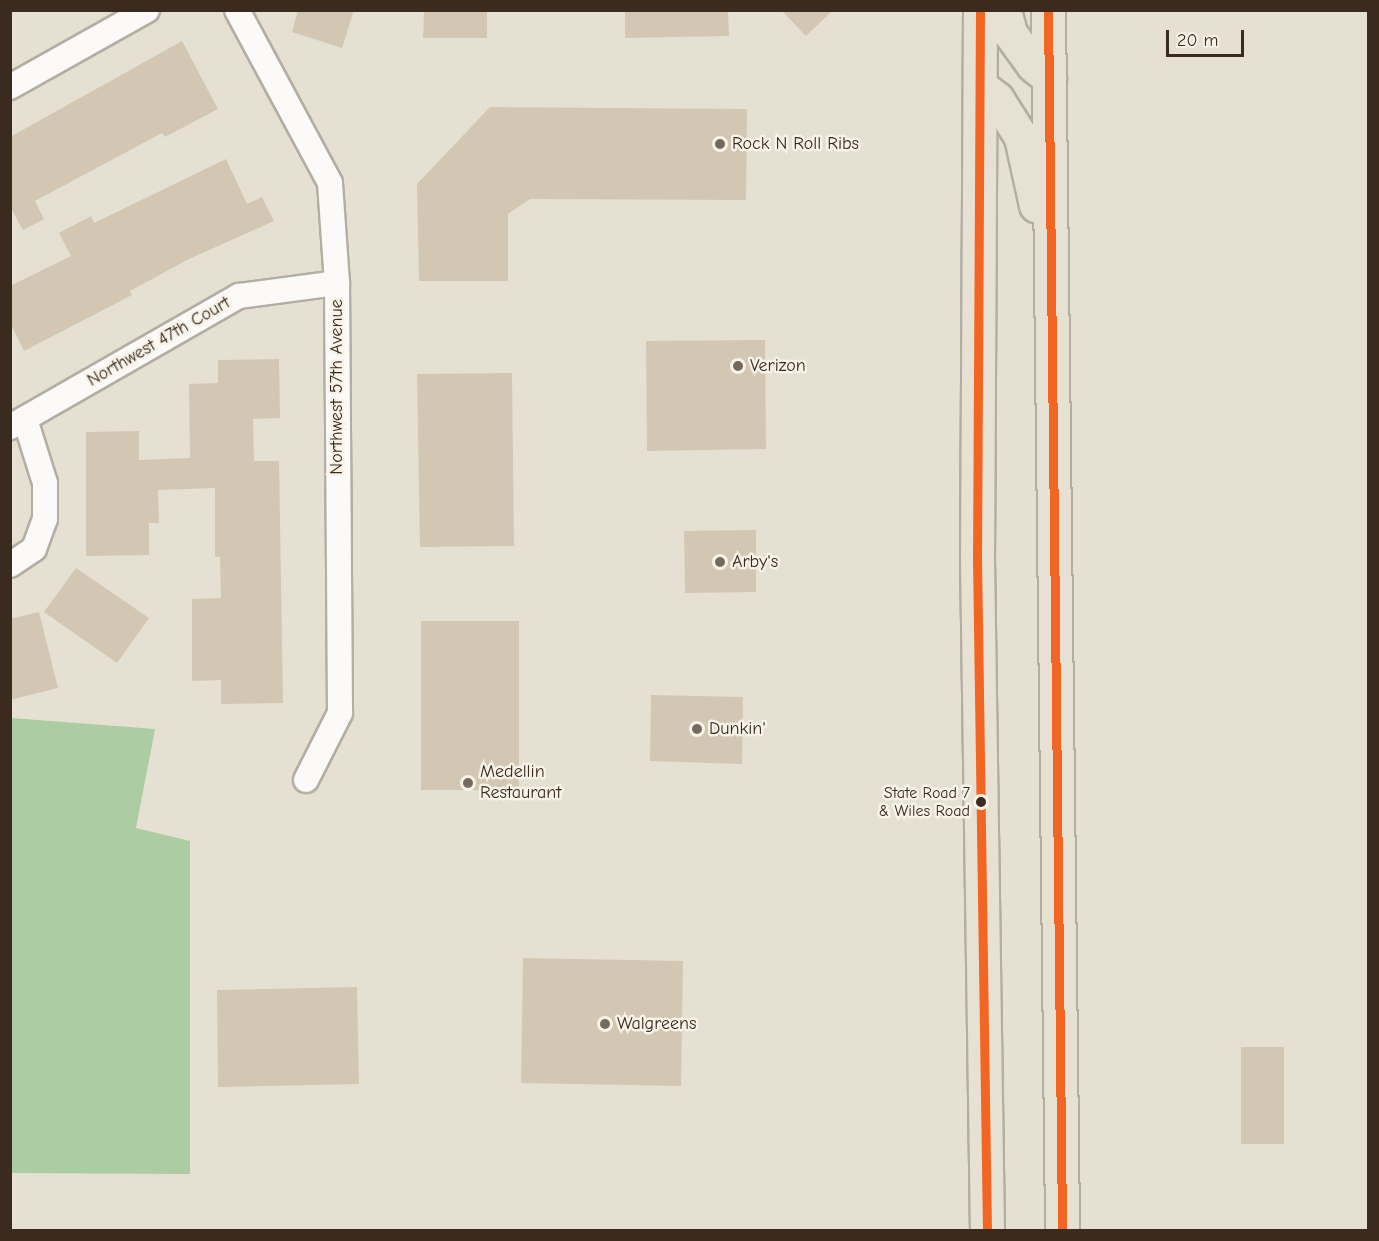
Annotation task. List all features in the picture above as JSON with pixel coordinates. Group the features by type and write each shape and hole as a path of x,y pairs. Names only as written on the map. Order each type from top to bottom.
{"main road":[{"path":"980,10 977,558 987,1230"},
{"path":"1005,10 1010,33 1033,65 1049,78"},
{"path":"1048,10 1062,1230"},
{"path":"980,86 997,99 1021,137 1051,268"}],"street":[{"path":"10,87 147,10"},
{"name":"Northwest 57th Avenue","path":"237,10 330,183 337,283 340,713 306,780"},
{"name":"Northwest 47th Court","path":"10,565 34,549 45,519 45,483 18,423 239,296 337,283"}],"green space":[{"path":"11,718 155,729 136,828 190,841 190,1174 11,1173"}],"building":[{"path":"298,10 354,10 342,48 292,32"},
{"path":"424,10 487,10 487,38 423,38"},
{"path":"625,10 728,10 729,36 625,38"},
{"path":"781,10 833,10 806,36"},
{"path":"182,41 218,109 165,137 162,133 35,201 44,219 23,230 10,206 10,137"},
{"path":"490,107 747,109 746,200 530,199 508,214 508,281 419,281 417,184"},
{"path":"226,159 247,204 262,197 274,221 189,259 130,291 132,295 24,351 10,322 10,286 71,256 59,233 91,216 94,223"},
{"path":"765,340 766,449 647,451 646,341"},
{"path":"279,359 280,418 253,419 254,461 279,461 283,703 221,704 221,680 192,681 192,599 221,598 220,557 215,557 215,488 158,490 159,523 149,523 149,555 86,556 86,432 139,431 139,460 190,458 189,384 218,383 218,360"},
{"path":"512,373 514,546 420,547 417,374"},
{"name":"Arby's","path":"756,530 756,592 685,593 684,531"},
{"path":"76,568 149,618 117,663 44,612"},
{"path":"39,612 58,688 10,700 10,619"},
{"path":"421,621 519,621 519,790 421,790"},
{"name":"Dunkin'","path":"651,695 743,697 742,764 650,761"},
{"name":"Walgreens","path":"523,958 683,961 681,1086 521,1083"},
{"path":"357,987 359,1084 218,1087 217,990"},
{"path":"1241,1047 1284,1047 1284,1144 1241,1144"}],"transit line":[{"path":"980,10 977,558 987,1230"},
{"path":"1048,10 1062,1230"}],"place":[{"name":"Rock N Roll Ribs","path":"720,144"},
{"name":"Verizon","path":"738,366"},
{"name":"Arby's","path":"720,562"},
{"name":"Dunkin'","path":"697,729"},
{"name":"Medellin Restaurant","path":"468,783"},
{"name":"State Road 7 & Wiles Road","path":"981,802"},
{"name":"Walgreens","path":"605,1024"}]}
